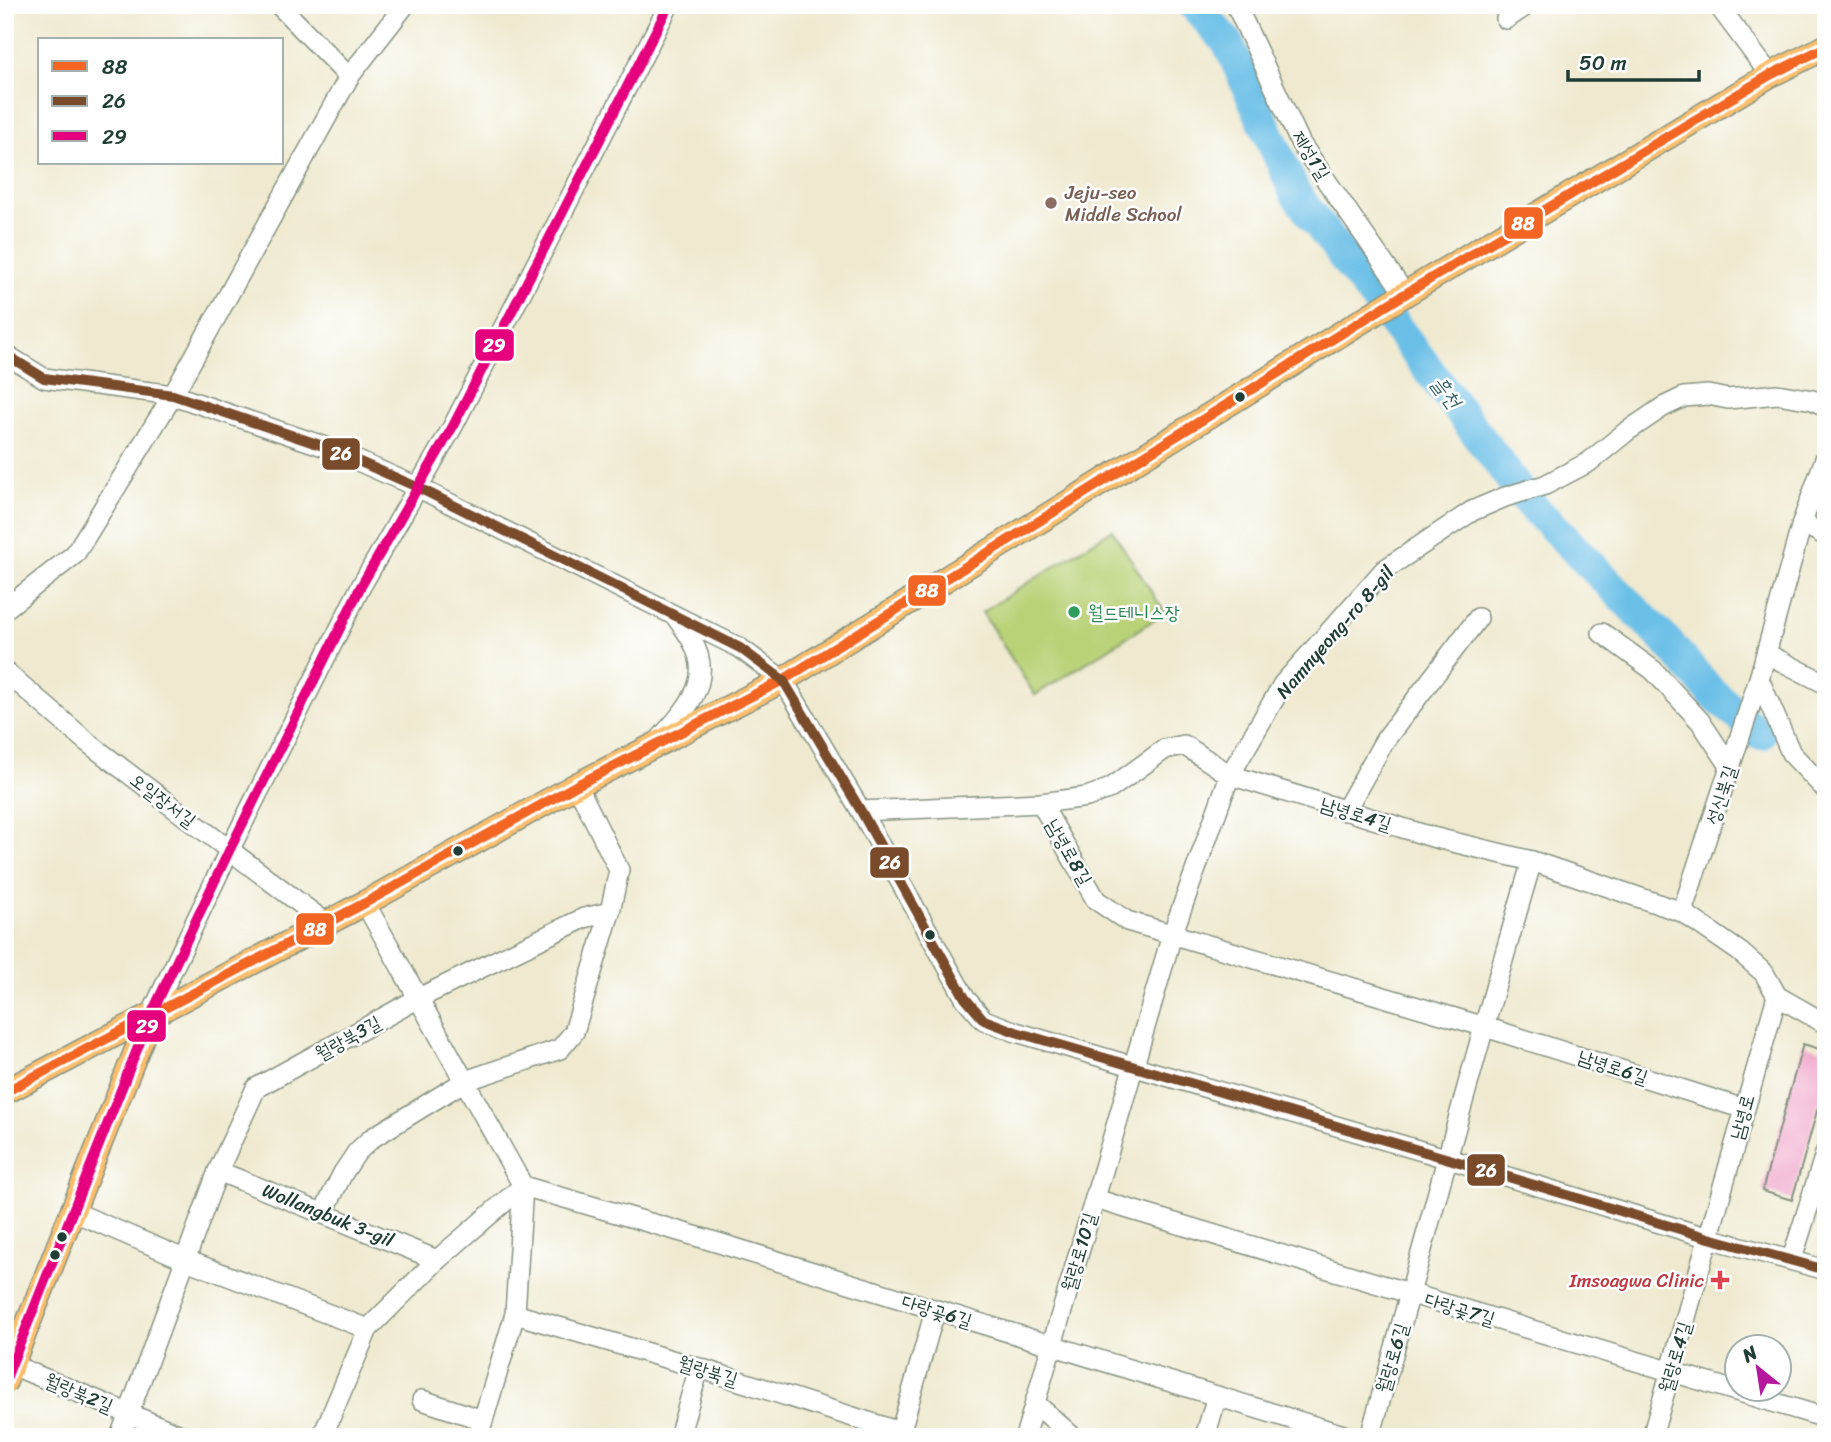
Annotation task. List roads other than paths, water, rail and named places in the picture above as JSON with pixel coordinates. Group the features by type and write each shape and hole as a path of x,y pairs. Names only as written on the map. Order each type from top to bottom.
{"main road":[{"path":"5,1091 365,903 577,785 783,680 1405,294 1770,75 1825,48"},
{"path":"8,1373 150,1017"}],"street":[{"path":"279,5 349,77"},
{"path":"5,609 75,554 173,395 349,77 405,5"},
{"path":"150,1017 229,850 360,588 452,428 504,330 669,5"},
{"name":"제성1길","path":"1237,5 1301,144 1405,294"},
{"path":"1506,19 1527,5"},
{"path":"1718,5 1770,75"},
{"path":"5,354 44,379 173,395 326,447 416,487 740,648 783,680 861,811 965,999 975,1013 998,1027 1709,1238 1826,1270"},
{"name":"Namnyeong-ro 8-gil","path":"1230,775 1283,684 1384,570 1472,512 1505,497 1545,485 1589,462 1626,432 1684,397 1708,395 1728,399 1776,394 1813,400 1826,407"},
{"name":"성신북길","path":"1682,912 1767,654 1802,523 1826,456"},
{"path":"1802,523 1826,536"},
{"path":"652,748 685,708 701,680 702,669 694,643 676,616"},
{"path":"1345,811 1385,740 1478,618"},
{"path":"1602,633 1653,670 1700,721 1730,766"},
{"path":"1767,654 1826,684"},
{"name":"오일장서길","path":"5,671 87,741 326,923"},
{"path":"1759,679 1791,753 1826,790"},
{"name":"남녕로4길","path":"861,811 1041,803 1087,797 1111,788 1165,748 1184,745 1230,775 1432,837 1532,861 1682,912 1740,952 1765,974 1777,996 1826,1024"},
{"path":"1133,1067 1172,935 1230,775"},
{"path":"323,1213 343,1173 357,1152 372,1138 465,1081 560,1049 574,1032 610,912 619,870 577,785"},
{"name":"남녕로8길","path":"1041,803 1096,900 1127,921 1482,1026"},
{"path":"1448,1159 1482,1026 1532,861"},
{"path":"365,903 523,1186 515,1314 480,1428 422,1400"},
{"name":"월랑북3길","path":"120,1437 218,1171 256,1088 418,999 584,918 610,912"},
{"name":"남녕로","path":"1709,1238 1777,996"},
{"name":"남녕로6길","path":"1482,1026 1744,1108"},
{"name":"월랑로10길","path":"1025,1437 1133,1067"},
{"path":"1792,1259 1826,1151"},
{"name":"월랑로6길","path":"1370,1437 1448,1159"},
{"name":"Wollangbuk 3-gil","path":"218,1171 437,1259"},
{"path":"322,1437 368,1329 437,1259 523,1186"},
{"name":"다랑곶6길","path":"523,1186 709,1240 1350,1437"},
{"name":"다랑곶7길","path":"1095,1199 1826,1418"},
{"path":"72,1211 186,1260 368,1329"},
{"name":"월랑로4길","path":"1652,1437 1709,1238"},
{"path":"899,1434 935,1311"},
{"name":"월랑북길","path":"515,1314 699,1368 899,1434"},
{"path":"678,1437 699,1368"},
{"name":"월랑북2길","path":"8,1373 130,1414 185,1437"},
{"path":"1205,1437 1217,1396"},
{"path":"1035,1403 1073,1437"}],"waterway":[{"name":"흘천","path":"1194,5 1228,43 1295,193 1529,503 1668,643 1711,692 1760,734"}],"place":[{"name":"Jeju-seo Middle School","path":"1051,203"},
{"name":"월드테니스장","path":"1074,612"},
{"name":"Imsoagwa Clinic","path":"1720,1280"}]}
